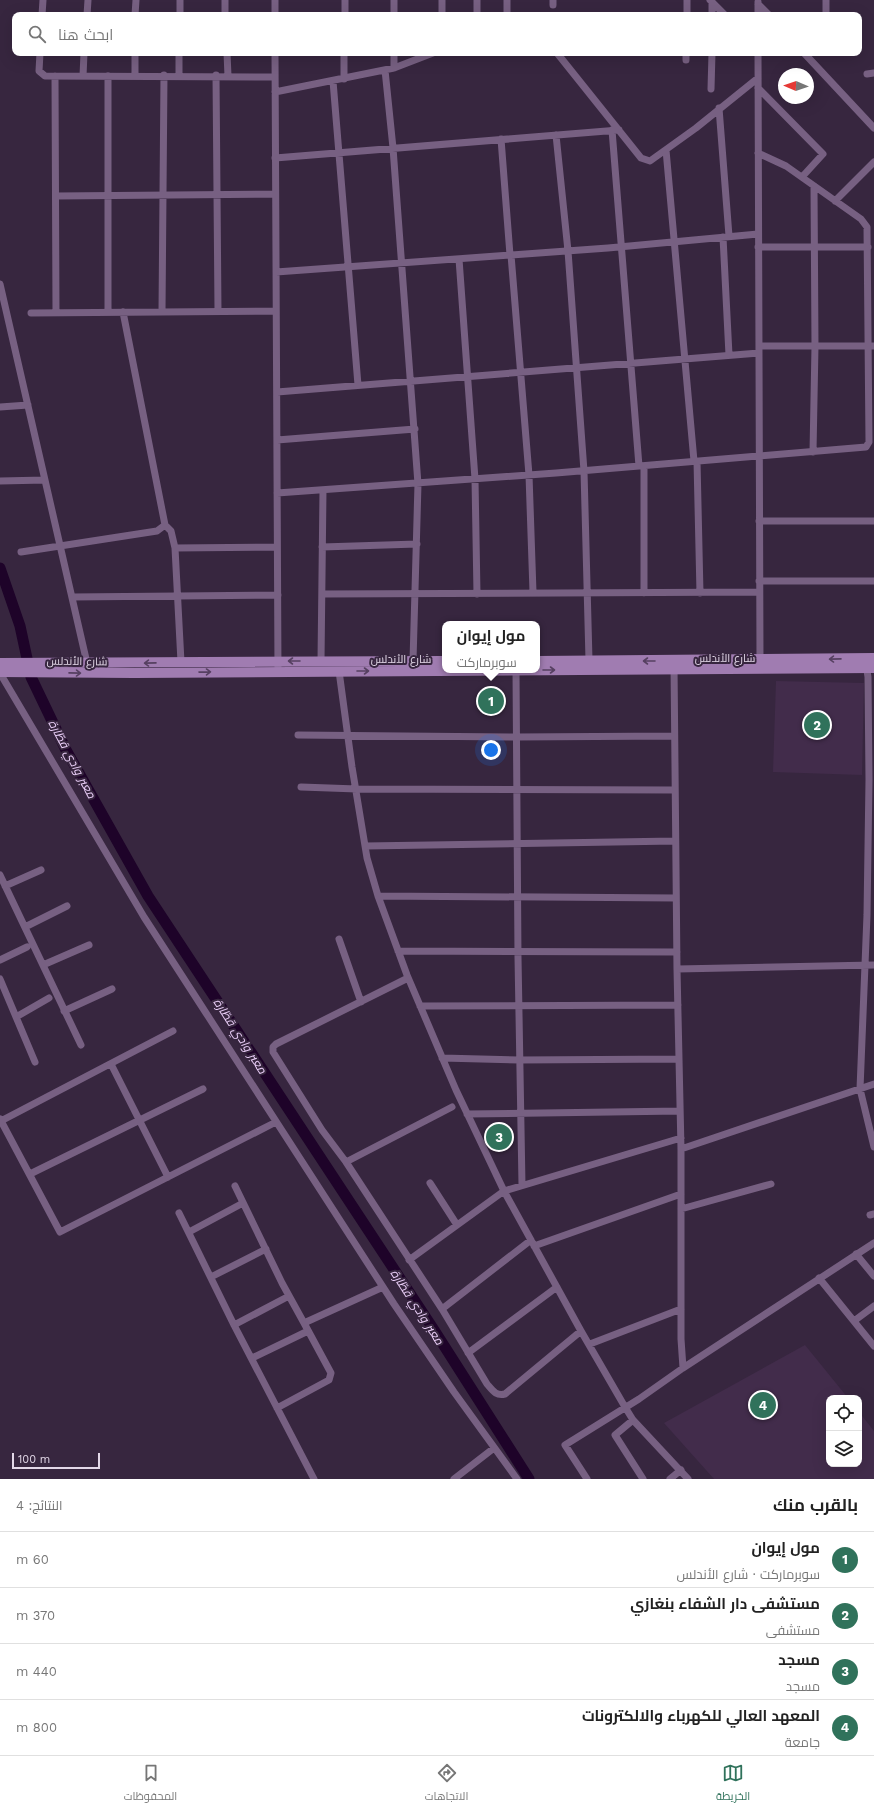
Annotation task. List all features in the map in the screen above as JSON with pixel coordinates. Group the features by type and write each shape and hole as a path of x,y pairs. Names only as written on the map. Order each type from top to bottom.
{"main road":[{"name":"شارع الأندلس","path":"540,661 588,660 674,665 760,660 870,663"},
{"name":"شارع الأندلس","path":"36,667 118,673 278,666 321,661 442,661"},
{"name":"شارع الأندلس","path":"0,672 16,668 87,663 181,662 278,666 339,671 442,670"},
{"name":"شارع الأندلس","path":"0,663 16,668"},
{"name":"شارع الأندلس","path":"540,669 674,665 870,663"}],"street":[{"path":"42,12 43,0"},
{"path":"87,12 88,0"},
{"path":"135,12 136,0"},
{"path":"180,0 180,12"},
{"path":"225,0 225,12"},
{"path":"274,0 274,12"},
{"path":"345,0 345,12"},
{"path":"394,0 394,12"},
{"path":"442,0 442,12"},
{"path":"477,0 477,12"},
{"path":"507,0 507,12"},
{"path":"687,0 687,12"},
{"path":"826,0 826,12"},
{"path":"712,1 712,12"},
{"path":"712,1 722,12"},
{"path":"758,2 766,12"},
{"path":"40,56 40,73 45,76 179,75 274,77"},
{"path":"83,76 84,56"},
{"path":"135,56 135,76"},
{"path":"179,56 179,75"},
{"path":"227,56 228,76"},
{"path":"274,56 278,666"},
{"path":"344,56 344,78"},
{"path":"394,56 394,68"},
{"path":"275,92 394,68 425,56"},
{"path":"559,56 616,130 641,158 646,160 654,159 758,78"},
{"path":"711,89 712,56"},
{"path":"758,56 760,660"},
{"path":"807,56 874,128"},
{"path":"385,70 393,148 412,381 418,484 413,661"},
{"path":"55,76 56,313"},
{"path":"108,76 108,312"},
{"path":"162,312 164,76"},
{"path":"216,76 218,311"},
{"path":"333,81 358,385"},
{"path":"758,88 824,154 802,177"},
{"path":"719,108 726,237 729,355"},
{"path":"275,158 616,130"},
{"path":"616,130 621,247 630,364 641,466 644,593"},
{"path":"556,135 568,251 584,471 588,660"},
{"path":"501,139 529,475 533,592"},
{"path":"666,150 676,242 695,461 700,593"},
{"path":"758,153 786,166 866,224 870,246 871,346 869,442 863,449"},
{"path":"835,201 874,162"},
{"path":"813,452 815,346 814,186"},
{"path":"56,196 275,194"},
{"path":"276,272 621,247 758,234"},
{"path":"758,247 815,248 870,246"},
{"path":"459,259 475,479 476,594"},
{"path":"0,284 3,311 28,405 87,663"},
{"path":"31,313 276,311"},
{"path":"123,312 165,525 171,530 175,548 181,662"},
{"path":"277,392 630,364 729,355 759,349 815,346 871,346"},
{"path":"0,407 28,405"},
{"path":"277,440 415,430"},
{"path":"277,494 759,456 874,449"},
{"path":"0,481 45,480"},
{"path":"321,661 323,490"},
{"path":"759,521 874,521"},
{"path":"21,552 156,531 165,525"},
{"path":"322,547 417,544"},
{"path":"175,548 278,547"},
{"path":"759,581 874,581"},
{"path":"322,594 415,595 533,592 759,592"},
{"path":"72,597 278,595"},
{"path":"870,663 870,915 860,1089 874,1147"},
{"path":"674,665 675,841 681,1138 681,1310 683,1368"},
{"path":"339,671 366,846 378,896 408,978 442,1058 504,1191 581,1331 590,1344 625,1407 633,1420 688,1479"},
{"path":"0,672 144,917 383,1287 454,1392 517,1479"},
{"path":"516,673 517,951 522,1185"},
{"path":"298,735 516,737 674,736"},
{"path":"301,787 357,789 675,790"},
{"path":"366,846 675,841"},
{"path":"5,886 41,870"},
{"path":"0,875 80,1046"},
{"path":"378,896 676,898"},
{"path":"25,927 67,906"},
{"path":"339,939 361,1002"},
{"path":"43,965 90,945"},
{"path":"0,960 27,947"},
{"path":"398,951 677,952"},
{"path":"677,969 874,965"},
{"path":"408,978 276,1044 273,1047 273,1052 322,1130 346,1162 442,1309 494,1393 500,1395 505,1394 581,1331"},
{"path":"0,979 34,1062"},
{"path":"64,1011 112,989"},
{"path":"0,1000 7,996"},
{"path":"16,1017 49,998"},
{"path":"420,1006 678,1005"},
{"path":"173,1031 1,1120 60,1232 276,1122"},
{"path":"442,1058 519,1060 679,1059"},
{"path":"111,1064 168,1177"},
{"path":"681,1149 874,1084"},
{"path":"30,1174 139,1119 203,1089"},
{"path":"346,1162 452,1107"},
{"path":"467,1114 680,1111"},
{"path":"409,1260 504,1191 681,1138"},
{"path":"430,1183 457,1226"},
{"path":"681,1209 770,1184"},
{"path":"235,1186 289,1296 331,1373 329,1380 277,1408"},
{"path":"442,1309 533,1243 681,1194"},
{"path":"189,1232 243,1203"},
{"path":"179,1213 234,1325 314,1479"},
{"path":"587,1479 565,1445 874,1243"},
{"path":"211,1277 266,1249"},
{"path":"856,1254 874,1276"},
{"path":"819,1278 874,1346"},
{"path":"304,1323 383,1287"},
{"path":"468,1353 557,1287"},
{"path":"234,1325 289,1296"},
{"path":"854,1321 874,1306"},
{"path":"590,1344 681,1310"},
{"path":"252,1358 308,1331"},
{"path":"633,1420 615,1435 643,1479"},
{"path":"454,1479 494,1448"},
{"path":"670,1479 680,1470"}],"shaded area":[{"path":"776,681 864,683 862,775 773,772"},
{"path":"805,1345 846,1395 826,1395 826,1467 862,1467 862,1416 874,1431 874,1479 714,1479 664,1423"}],"waterway":[{"name":"معبر وادي قطّارة","path":"0,568 20,626 31,677 66,750 148,896 434,1330 529,1479"}],"place":[{"name":"مول إيوان","path":"491,701"},
{"name":"مستشفى دار الشفاء بنغازي","path":"817,725"},
{"name":"مسجد","path":"499,1137"},
{"name":"المعهد العالي للكهرباء والالكترونات","path":"763,1405"}]}
